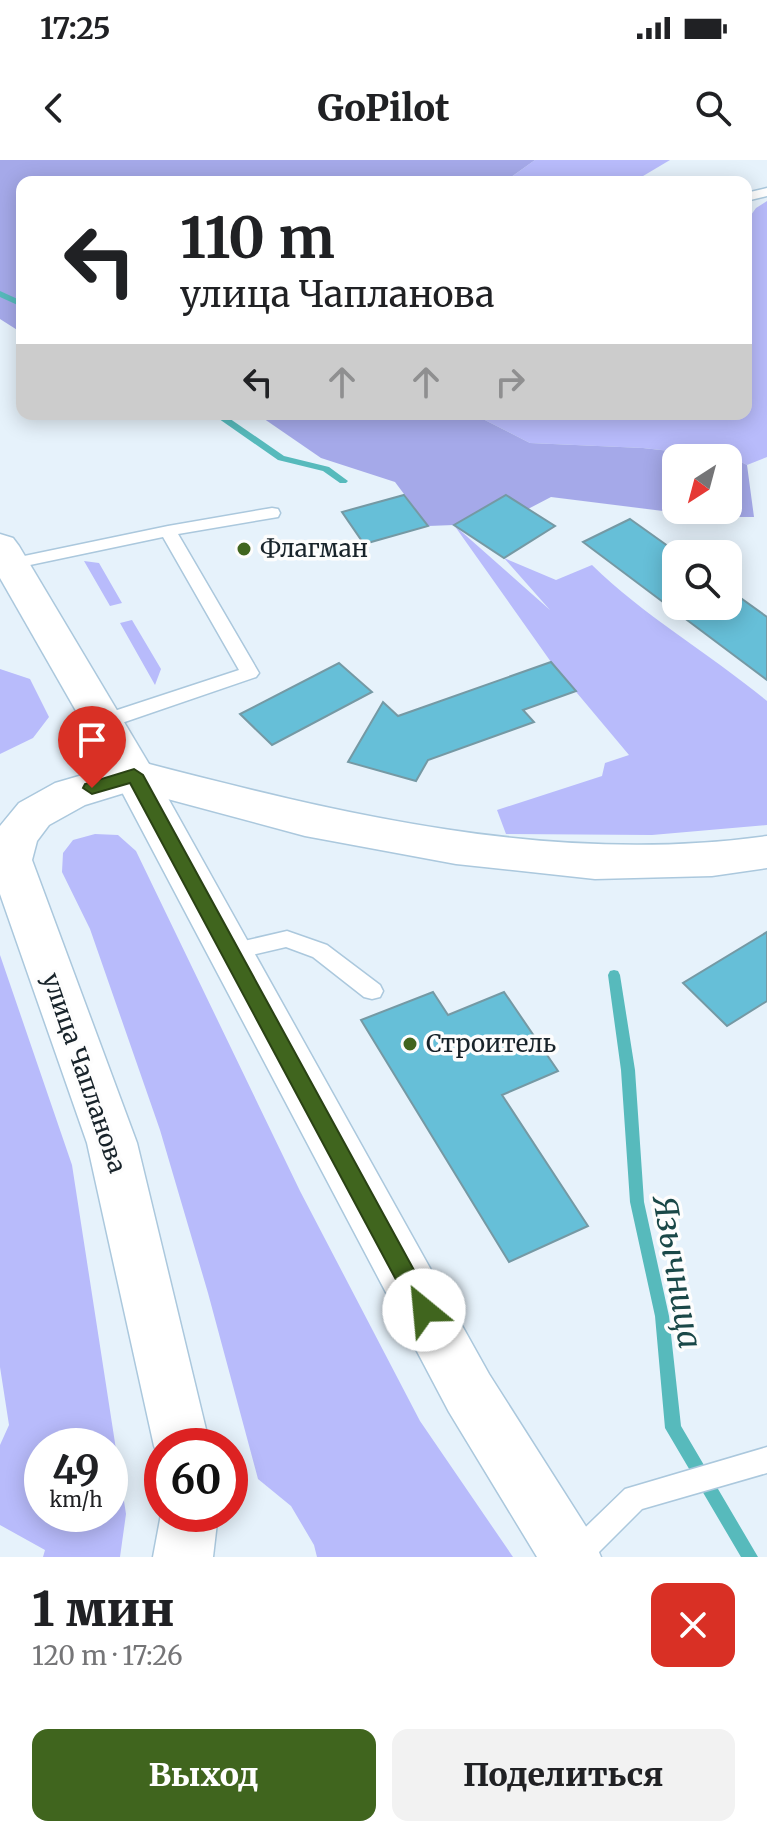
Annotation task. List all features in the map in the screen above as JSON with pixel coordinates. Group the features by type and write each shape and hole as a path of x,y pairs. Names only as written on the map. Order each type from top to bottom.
{"main road":[{"path":"6,555 134,775 469,1393 573,1557"},
{"path":"134,775 305,820 456,848 595,863 712,860 767,852"},
{"name":"улица Чапланова","path":"134,775 70,794 34,814 16,836 10,860 112,1143 178,1428"},
{"path":"183,1557 186,1532"}],"lane":[{"path":"6,555 272,513"},
{"path":"103,722 250,673 168,531"},
{"path":"231,952 287,939 320,951 372,991"},
{"path":"573,1557 634,1498 756,1463"}],"shaded area":[{"path":"0,160 535,160 512,176 16,176 16,329 0,319"},
{"path":"535,160 670,160 643,176 512,176"},
{"path":"767,201 767,457 747,465 742,462 742,444 662,444 662,450 530,443 485,420 752,420 752,214"},
{"path":"266,420 485,420 530,443 662,450 662,511 551,497 528,509 506,495 454,525 428,526 395,482 321,458"},
{"path":"742,462 747,465 754,517 742,517"},
{"path":"454,525 550,610 504,558 556,580 592,565 633,601 767,701 767,825 652,835 506,834 497,810 602,776 605,763 629,755 551,662"},
{"path":"84,561 99,563 122,603 110,606"},
{"path":"132,620 161,669 155,685 120,623"},
{"path":"0,669 30,679 49,717 33,738 0,754"},
{"path":"95,834 118,835 136,851 300,1191 420,1421 513,1557 317,1557 314,1545 291,1506 258,1479 248,1442 248,1428 244,1428 160,1130 90,929 62,872 63,853 73,840"},
{"path":"0,955 72,1165 113,1428 24,1428 24,1532 123,1532 120,1557 43,1557 45,1550 0,1525 0,1445 9,1425 0,1367"}],"building":[{"path":"404,495 428,526 364,544 342,512"},
{"path":"506,495 555,526 504,558 454,525"},
{"path":"630,519 662,542 662,601 583,542"},
{"path":"742,599 767,617 767,680 687,620 742,620"},
{"path":"551,662 576,691 523,710 534,722 428,760 416,781 348,762 383,702 398,716"},
{"path":"339,663 372,692 272,745 240,714"},
{"path":"767,932 767,1001 727,1026 683,983"},
{"path":"433,992 448,1015 504,992 558,1071 502,1095 588,1226 509,1262 361,1020"}],"waterway":[{"name":"Язычница","path":"0,294 16,301"},
{"name":"Язычница","path":"226,420 281,458 326,469 343,481"},
{"name":"Язычница","path":"614,975 628,1070 637,1202 662,1316 673,1428 750,1557"}],"place":[{"name":"Флагман","path":"244,549"},
{"name":"Строитель","path":"410,1044"}],"route":[{"path":"92,788 134,775 424,1310"}]}
